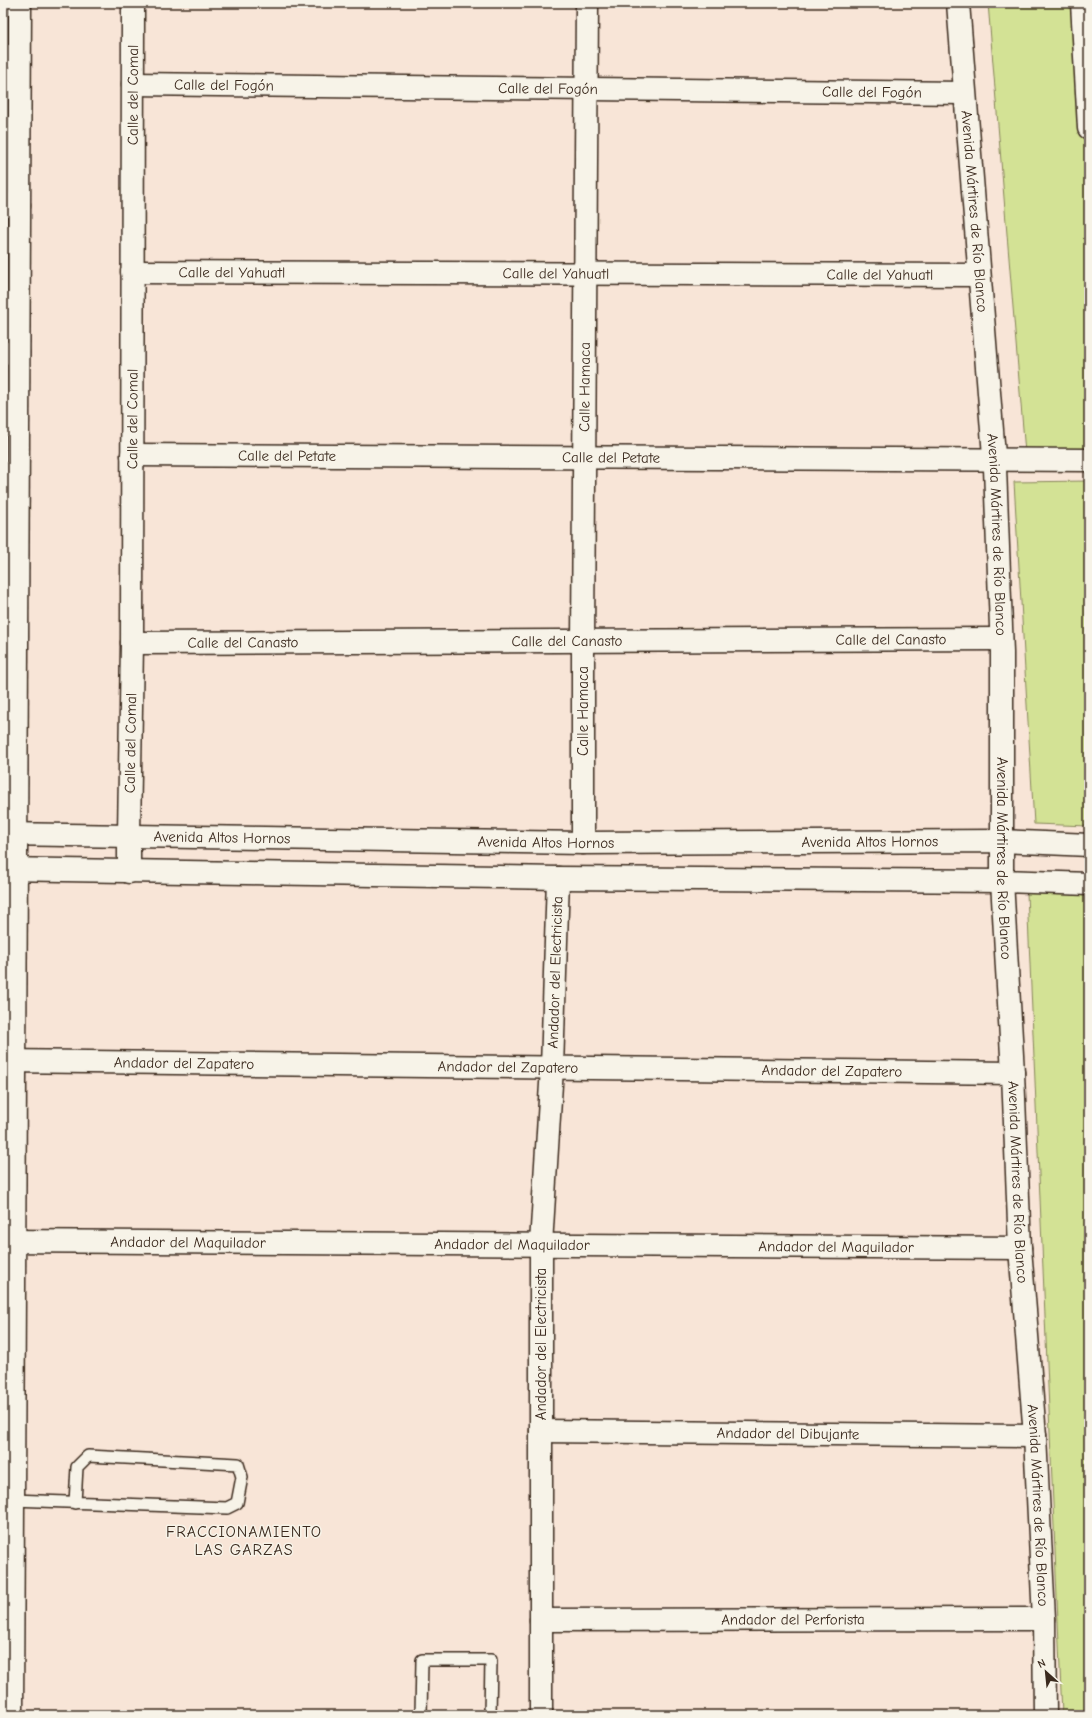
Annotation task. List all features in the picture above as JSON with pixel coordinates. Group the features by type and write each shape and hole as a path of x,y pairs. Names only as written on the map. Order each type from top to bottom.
{"street":[{"path":"12,1715 8,1612 13,1500 8,1426 11,56 20,3"},
{"name":"Calle del Comal","path":"129,872 132,643 132,3"},
{"name":"Calle Hamaca","path":"583,843 586,3"},
{"name":"Avenida Mártires de Río Blanco","path":"958,3 993,459 1001,640 1002,881 1013,1073 1020,1248 1035,1436 1044,1619 1045,1715"},
{"path":"1082,3 1089,128"},
{"name":"Calle del Fogón","path":"132,84 964,93"},
{"name":"Calle del Yahuatl","path":"132,272 979,275"},
{"name":"Calle del Petate","path":"132,455 1089,460"},
{"name":"Calle del Canasto","path":"132,643 1001,640"},
{"name":"Avenida Altos Hornos","path":"10,834 583,843 1002,841 1089,845"},
{"path":"9,869 558,878 1002,881 1089,884"},
{"name":"Andador del Electricista","path":"541,1715 541,1244 552,1068 558,878"},
{"name":"Andador del Zapatero","path":"9,1060 1013,1073"},
{"name":"Andador del Maquilador","path":"8,1242 1020,1248"},
{"name":"Andador del Dibujante","path":"541,1431 1035,1436"},
{"name":"Andador del Perforista","path":"541,1620 1044,1619"}],"lane":[{"path":"13,1500 75,1503 227,1508 237,1504 242,1477 238,1464 88,1456 77,1467 75,1503"},
{"path":"421,1715 422,1660 491,1660 490,1715"}],"green space":[{"path":"988,3 1079,3 1089,170 1089,452 1025,453"},
{"path":"1089,481 1089,826 1034,824 1014,482"},
{"path":"1089,892 1089,1715 1062,1715 1027,893"}],"district":[{"name":"FRACCIONAMIENTO LAS GARZAS","path":"244,1541"}]}
